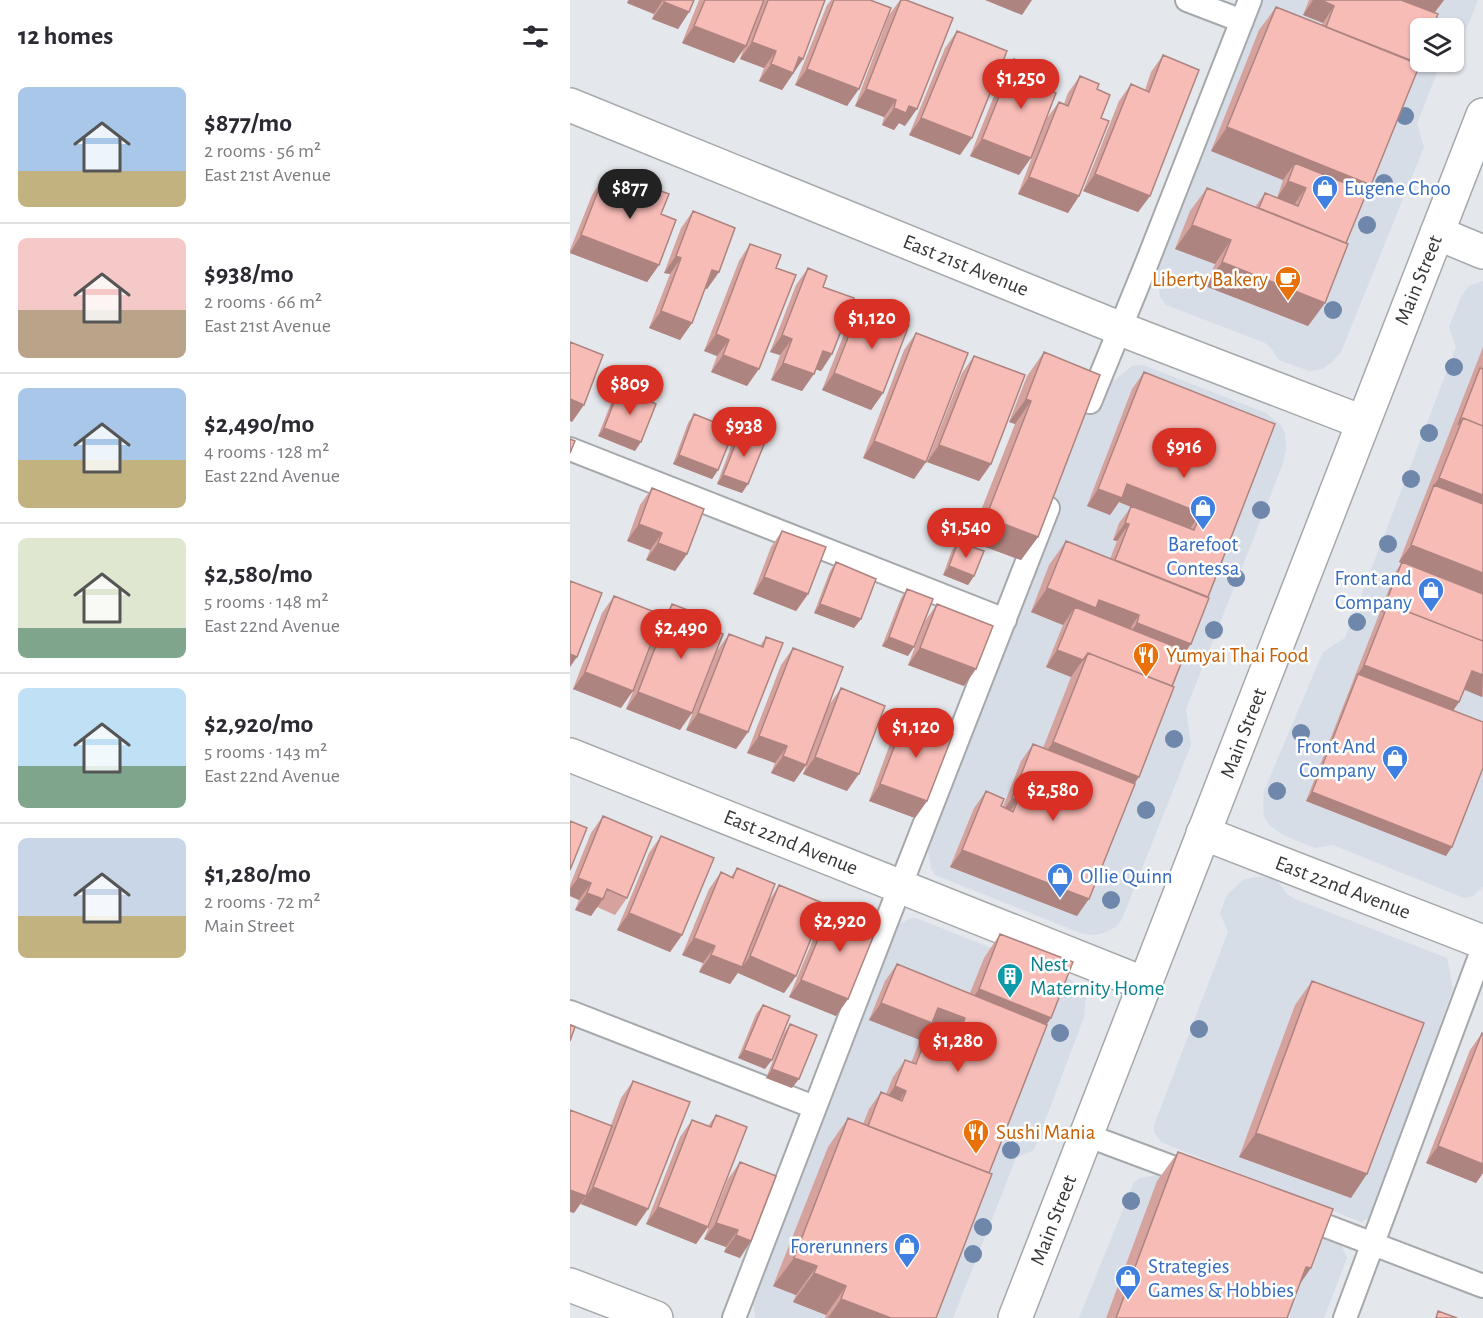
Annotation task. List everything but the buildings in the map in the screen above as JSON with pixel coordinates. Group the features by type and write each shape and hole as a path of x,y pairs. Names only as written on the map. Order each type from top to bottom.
{"street":[{"name":"East 21st Avenue","path":"570,105 1119,328 1362,422"},
{"name":"Main Street","path":"1015,1318 1483,115"},
{"path":"1437,233 1483,252"},
{"name":"East 22nd Avenue","path":"570,755 1144,984"},
{"name":"East 22nd Avenue","path":"1203,833 1483,942"},
{"path":"570,1285 656,1318"}],"lane":[{"path":"1187,0 1242,21"},
{"path":"1083,419 1250,0"},
{"path":"570,448 1005,620"},
{"path":"734,1318 1057,486"},
{"path":"1345,1318 1483,948"},
{"path":"570,1012 814,1107"},
{"path":"1086,1135 1219,1185"},
{"path":"1285,1210 1483,1286"}],"shaded area":[{"path":"1250,0 1478,0 1467,27 1464,29 1464,18 1410,18 1410,72 1437,72 1417,124 1424,147 1341,352 1332,362 1322,369 1309,371 1279,360 1265,343 1166,305 1160,297 1157,269 1146,265"},
{"path":"1483,281 1483,887 1473,896 1464,898 1333,845 1315,848 1285,836 1270,826 1264,817 1263,803 1264,791 1323,652 1345,638 1456,347 1449,327 1461,297 1469,286"},
{"path":"1143,365 1266,413 1281,425 1285,434 1286,450 1282,466 1186,709 1191,745 1122,919 1116,927 1104,933 1083,934 935,875 928,852 915,848 1100,375 1115,380 1132,366"},
{"path":"1255,877 1276,880 1288,895 1295,899 1447,958 1453,988 1372,1217 1361,1222 1161,1142 1154,1132 1154,1125 1228,932 1220,913 1227,895 1243,880"},
{"path":"887,918 902,923 910,918 916,918 1071,980 1080,987 1086,997 1084,1017 1034,1150 1016,1158 953,1318 755,1318 754,1306 741,1301"},
{"path":"1164,1174 1339,1240 1347,1258 1324,1318 1079,1318 1134,1182 1140,1178"}],"place":[{"name":"Eugene Choo","path":"1325,211"},
{"name":"Liberty Bakery","path":"1288,302"},
{"name":"Barefoot Contessa","path":"1203,531"},
{"name":"Front and Company","path":"1431,613"},
{"name":"Yumyai Thai Food","path":"1146,678"},
{"name":"Front And Company","path":"1395,781"},
{"name":"Ollie Quinn","path":"1060,899"},
{"name":"Nest Maternity Home","path":"1010,999"},
{"name":"Sushi Mania","path":"976,1155"},
{"name":"Forerunners","path":"907,1269"},
{"name":"Strategies Games & Hobbies","path":"1128,1301"}]}
